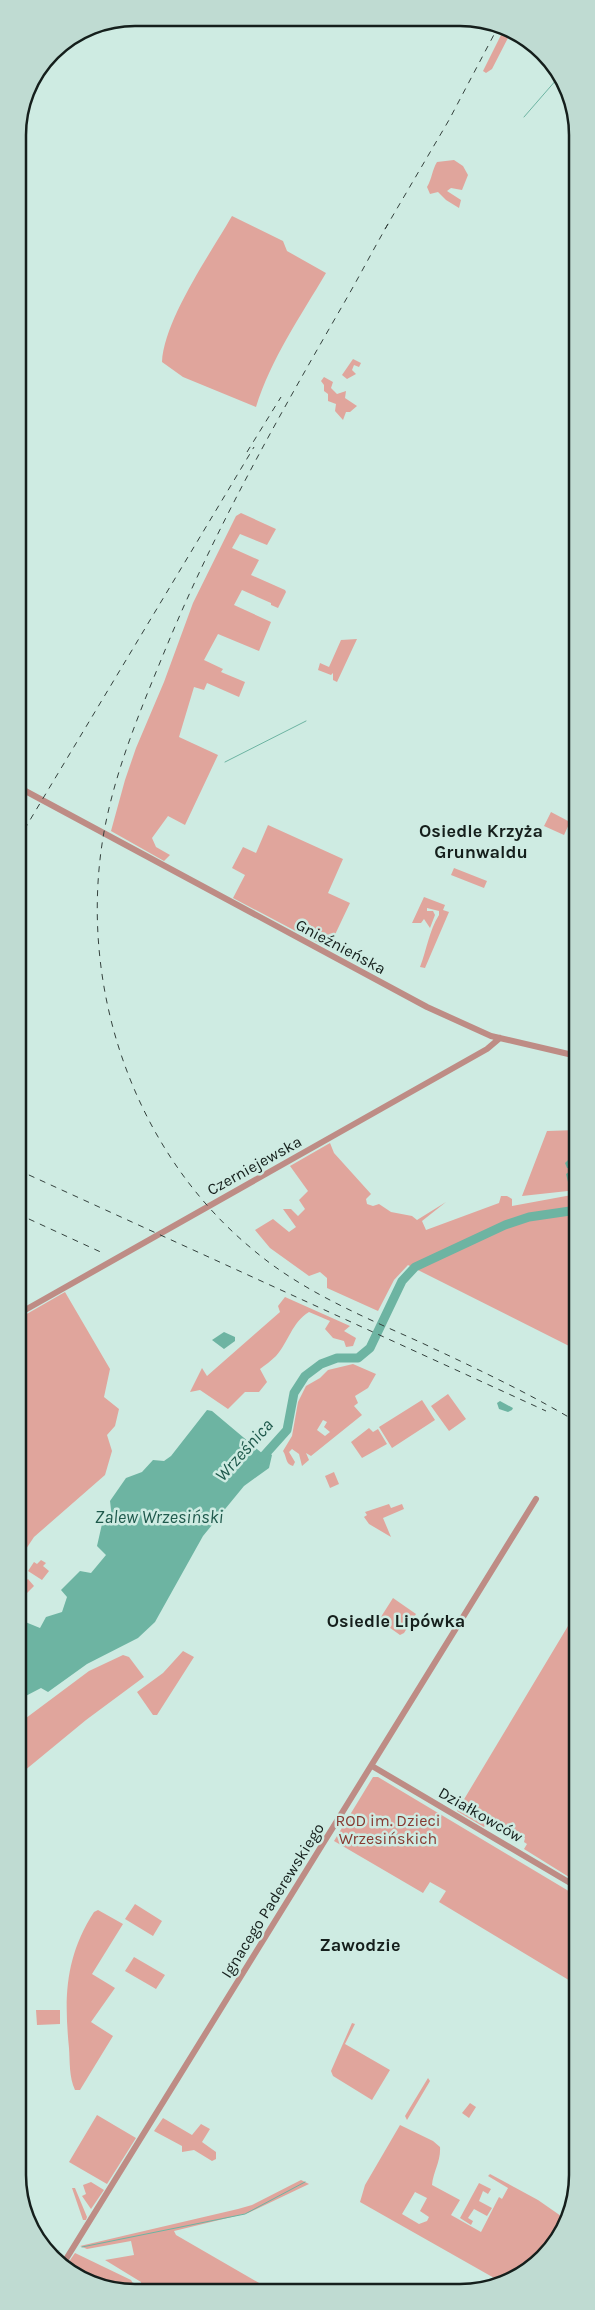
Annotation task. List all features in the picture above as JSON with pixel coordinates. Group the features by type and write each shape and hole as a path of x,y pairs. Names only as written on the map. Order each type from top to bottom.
{"street":[{"name":"Gnieźnieńska","path":"26,791 427,1007 500,1038 569,1054"},
{"name":"Czerniejewska","path":"26,1309 472,1058 500,1038"},
{"name":"Ignacego Paderewskiego","path":"66,2259 536,1500"},
{"name":"Działkowców","path":"372,1766 569,1882"}],"green space":[{"path":"501,35 508,38 492,69 486,73 483,71"},
{"path":"454,160 463,166 468,175 462,190 451,188 447,191 461,200 459,208 446,200 438,192 430,194 427,187 437,162"},
{"path":"232,216 283,241 287,251 326,273 278,355 256,407 183,377 162,362 165,345 179,307"},
{"path":"353,359 361,363 359,367 354,365 352,370 356,374 347,379 342,375"},
{"path":"324,377 333,382 331,388 337,394 346,391 345,398 357,406 350,412 346,412 343,420 335,411 336,404 328,401 328,394 324,391 324,385 321,381"},
{"path":"241,513 276,529 267,545 240,534 232,548 259,560 251,575 286,592 278,608 242,590 234,605 271,622 259,651 218,634 204,660 223,669 221,672 245,682 239,697 207,683 204,690 194,687 179,737 218,755 185,825 168,816 152,838 156,847 170,855 164,861 111,831 136,748 164,682 193,603 236,516"},
{"path":"357,639 337,682 333,680 333,673 331,675 318,670 320,663 329,667 341,640"},
{"path":"551,812 569,821 564,835 544,826"},
{"path":"268,825 343,859 328,893 350,903 331,943 322,945 233,898 245,875 232,868 243,847 256,853"},
{"path":"454,868 487,881 484,888 451,875"},
{"path":"424,897 445,905 443,910 449,912 425,968 420,967 439,911 427,908 427,911 433,911 435,915 430,928 424,919 421,923 412,923"},
{"path":"569,1130 569,1191 522,1196 547,1131"},
{"path":"330,1143 334,1153 371,1194 366,1199 367,1204 373,1206 379,1204 391,1212 412,1216 417,1220 446,1202 422,1221 426,1230 499,1203 501,1196 507,1196 512,1199 512,1206 569,1195 569,1346 408,1265 394,1280 378,1311 327,1288 327,1278 320,1272 309,1276 270,1248 255,1230 273,1219 289,1232 296,1227 283,1209 291,1209 298,1216 305,1209 299,1200 308,1191 290,1166"},
{"path":"65,1292 110,1369 104,1397 119,1409 115,1426 107,1435 112,1451 105,1475 34,1537 26,1549 26,1314"},
{"path":"285,1297 350,1326 344,1331 356,1338 353,1346 346,1347 344,1341 333,1338 325,1329 330,1321 309,1312 298,1321 276,1356 260,1369 267,1382 259,1392 245,1392 228,1409 200,1390 190,1392 202,1368 207,1376 280,1312 278,1306"},
{"path":"353,1364 376,1374 368,1388 355,1396 358,1403 354,1406 362,1415 311,1456 306,1453 309,1460 302,1466 299,1454 292,1449 289,1452 295,1462 293,1466 290,1465 283,1451 292,1436 298,1402 306,1386 320,1378 328,1370","holes":["323,1420 327,1422 324,1427 330,1432 325,1436 317,1430"]},
{"path":"448,1394 466,1419 449,1431 431,1406"},
{"path":"422,1400 435,1420 392,1448 379,1427"},
{"path":"369,1428 373,1432 378,1429 387,1444 362,1458 351,1442"},
{"path":"334,1472 339,1484 330,1488 325,1476"},
{"path":"389,1504 391,1508 402,1504 404,1509 383,1518 391,1537 369,1524 364,1517 367,1515 365,1512"},
{"path":"41,1560 46,1563 43,1566 49,1571 42,1580 28,1571 34,1562 37,1564"},
{"path":"28,1579 34,1586 26,1594 26,1581"},
{"path":"393,1598 416,1614 404,1633 400,1635 379,1620"},
{"name":"ROD im. Dzieci Wrzesińskich","path":"569,1624 569,1877 524,1849 527,1844 524,1842 525,1838 490,1818 484,1827 457,1811"},
{"path":"183,1651 194,1657 157,1715 153,1715 137,1692 163,1673"},
{"path":"123,1655 129,1657 144,1677 86,1720 26,1769 26,1718 89,1671"},
{"name":"ROD im. Dzieci Wrzesińskich","path":"373,1777 378,1777 569,1891 569,1980 439,1902 446,1891 430,1882 423,1893 334,1841"},
{"path":"135,1904 162,1921 153,1936 125,1919"},
{"path":"98,1910 123,1924 92,1974 115,1988 91,2022 113,2036 80,2090 75,2090 71,2075 67,2029 69,1978 77,1945 94,1912"},
{"path":"134,1957 165,1975 156,1989 125,1971"},
{"path":"36,2010 60,2010 60,2024 37,2025"},
{"path":"352,2023 355,2024 345,2044 390,2070 372,2100 333,2076 331,2071"},
{"path":"428,2078 430,2081 407,2120 405,2116"},
{"path":"470,2103 476,2107 469,2118 462,2113"},
{"path":"97,2115 136,2138 107,2184 69,2162"},
{"path":"163,2118 192,2135 201,2124 210,2129 202,2142 216,2152 216,2159 212,2161 194,2150 182,2152 182,2146 154,2131"},
{"path":"400,2125 433,2141 440,2147 432,2185 460,2200 451,2215 481,2232 499,2197 502,2199 508,2188 488,2176 490,2174 538,2200 561,2216 554,2230 537,2252 508,2273 494,2278 360,2202 365,2185","holes":["415,2192 427,2198 420,2211 429,2217 427,2221 419,2224 402,2214"]},
{"path":"301,2180 309,2184 248,2213 174,2231 176,2235 261,2284 141,2284 141,2282 105,2260 134,2255 131,2241 87,2249 80,2246 238,2209 252,2205"},
{"path":"91,2182 104,2190 91,2209 82,2196 86,2194 83,2185"},
{"path":"479,2183 491,2189 488,2194 483,2191 479,2201 492,2208 487,2216 474,2209 468,2218 473,2221 471,2225 460,2218"},
{"path":"72,2188 75,2188 87,2217 86,2220 83,2220"},
{"path":"75,2253 131,2280 133,2284 107,2280 80,2269 69,2261"}],"water":[{"path":"569,1160 569,1168 565,1163"},
{"path":"569,1172 569,1182 568,1182 566,1174"},
{"path":"224,1332 235,1337 235,1341 224,1349 212,1340"},
{"path":"500,1401 513,1408 512,1410 508,1412 499,1409 497,1403"},
{"name":"Zalew Wrzesiński","path":"207,1410 212,1411 263,1454 267,1451 272,1455 269,1468 244,1486 203,1536 155,1622 138,1638 87,1664 48,1692 41,1688 26,1696 26,1622 40,1628 46,1617 62,1612 67,1597 61,1590 80,1571 91,1573 106,1555 97,1546 102,1524 112,1518 110,1501 126,1478 142,1472 153,1460 164,1461 171,1456"}],"waterway":[{"path":"524,117 555,82"},
{"path":"225,762 306,721"},
{"name":"Wrześnica","path":"261,1459 287,1430 294,1393 305,1376 321,1364 337,1358 358,1358 370,1348 402,1281 415,1267 505,1225 529,1217 569,1211"},
{"path":"82,2247 245,2214 305,2182"}],"railway":[{"path":"385,229 449,120 495,33"},
{"path":"388,224 294,391 223,523 181,613 128,744 114,788 104,832 98,889 99,947 107,1004 123,1060 145,1113 174,1162 209,1208 251,1248 311,1290 501,1381 569,1418"},
{"path":"247,452 281,397"},
{"path":"26,827 254,447"},
{"path":"26,1174 546,1411"},
{"path":"26,1218 105,1254"}],"district":[{"name":"Osiedle Krzyża Grunwaldu","path":"481,841"},
{"name":"Osiedle Lipówka","path":"396,1621"},
{"name":"Zawodzie","path":"360,1945"}]}
